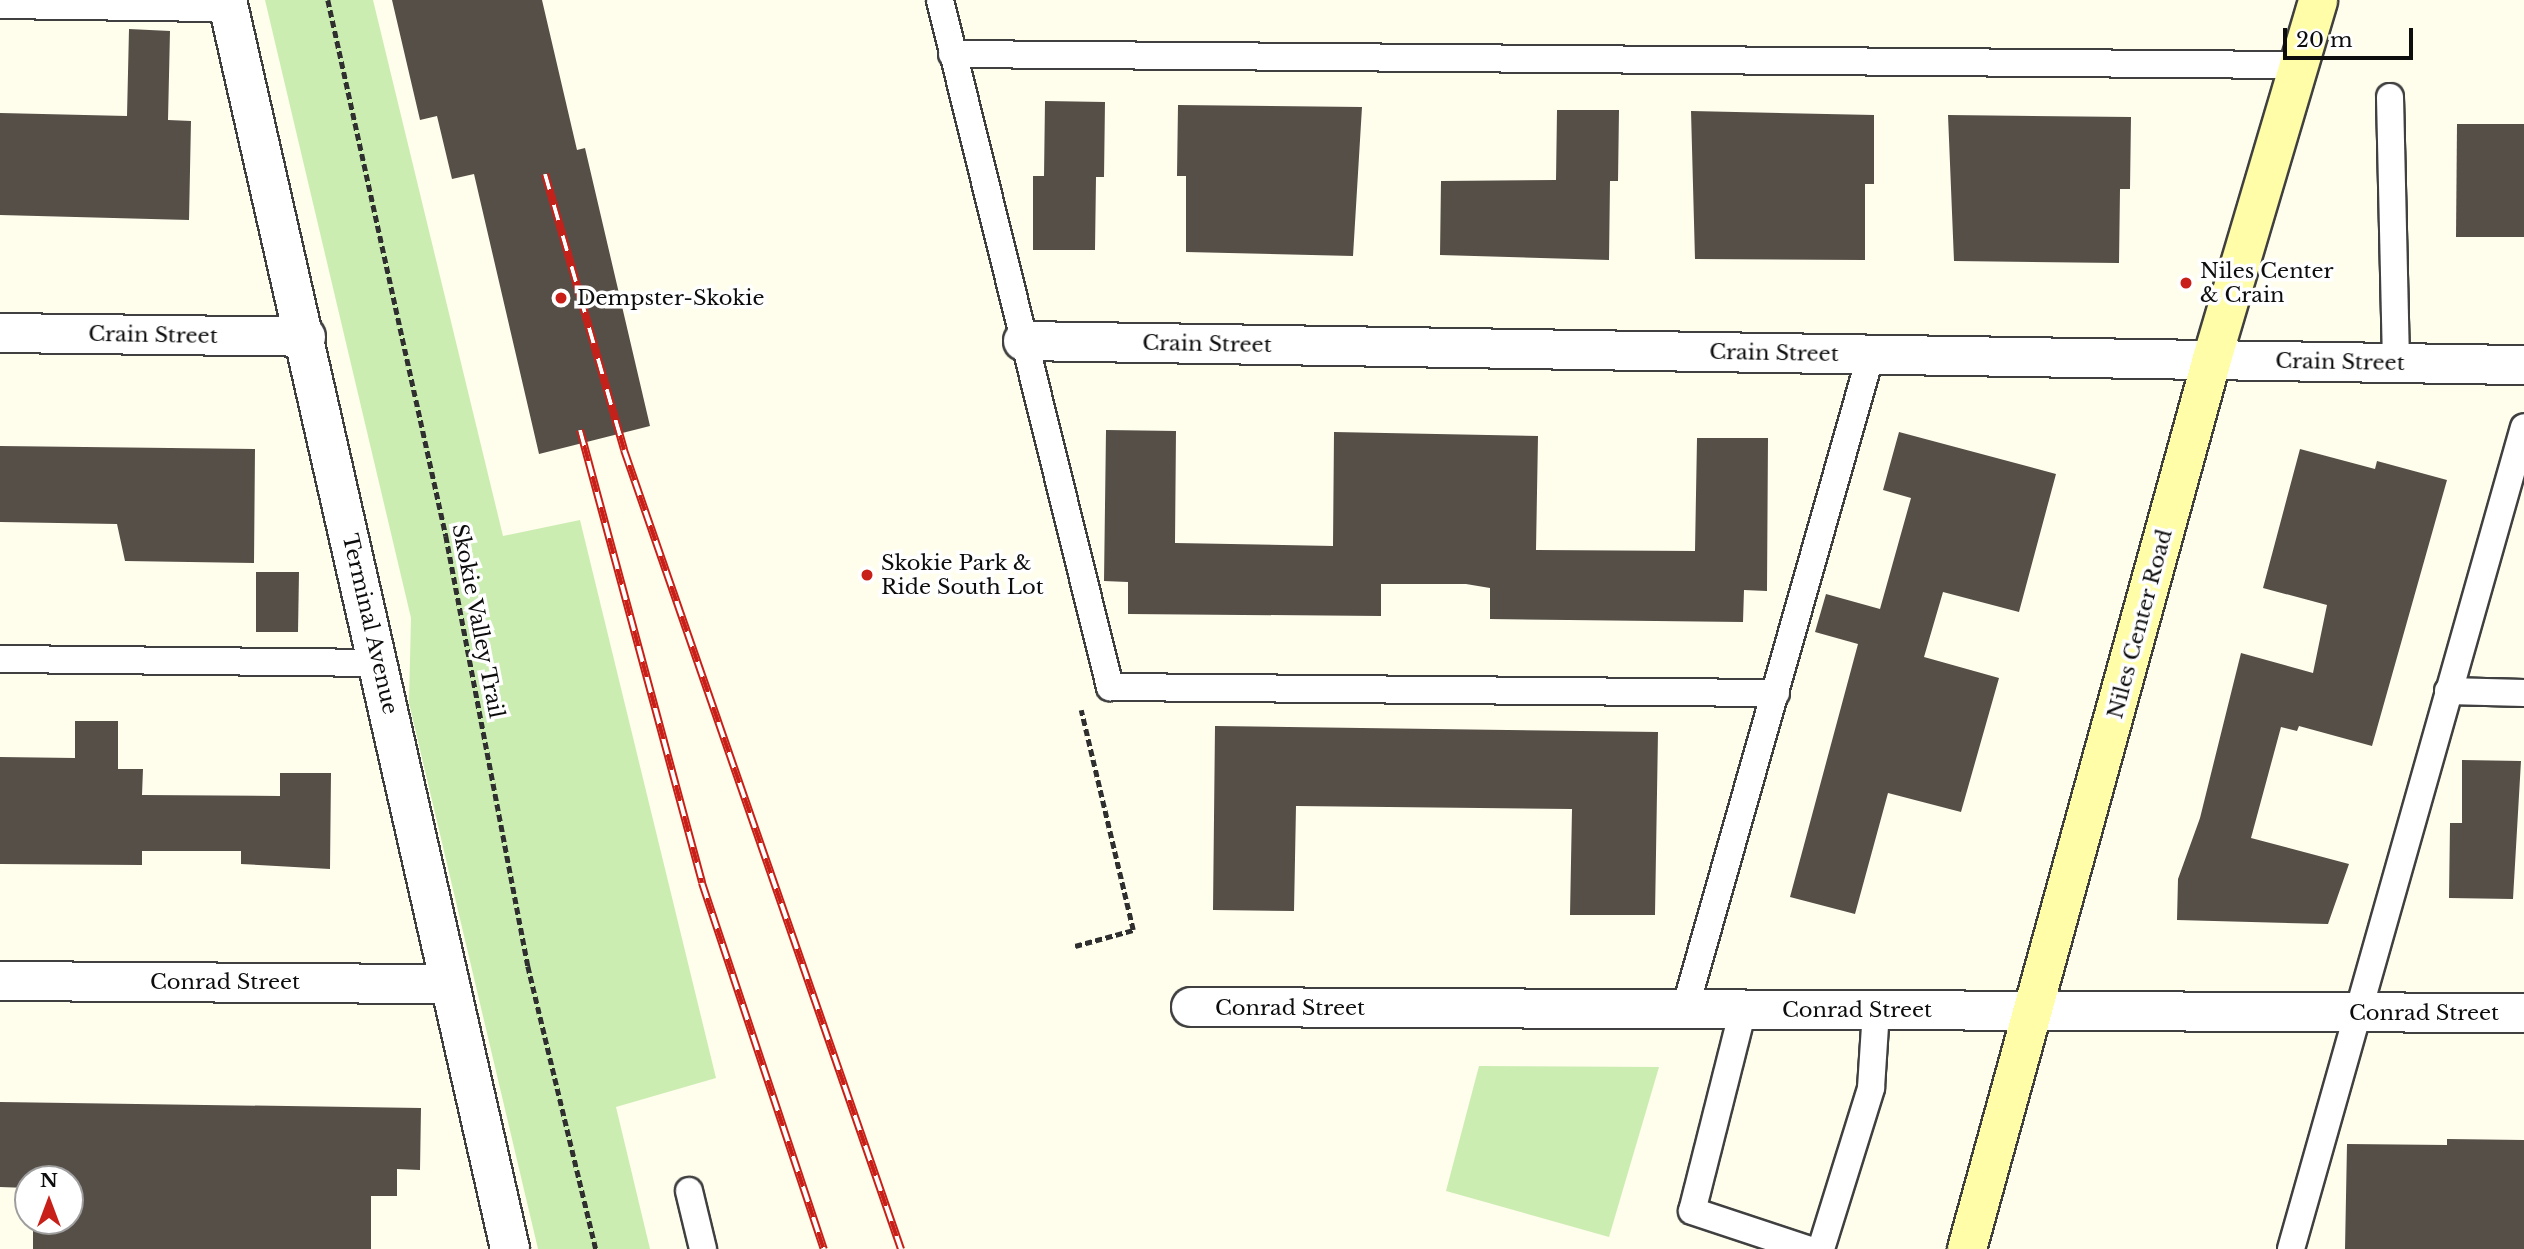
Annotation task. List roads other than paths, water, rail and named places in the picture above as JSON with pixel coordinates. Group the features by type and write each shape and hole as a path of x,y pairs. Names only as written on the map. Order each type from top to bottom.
{"main road":[{"name":"Niles Center Road","path":"1967,1249 2212,359 2318,0"}],"street":[{"name":"Terminal Avenue","path":"228,4 306,337 510,1249"},
{"name":"Crain Street","path":"0,333 306,337"},
{"name":"Crain Street","path":"1023,341 2524,365"},
{"name":"Conrad Street","path":"0,981 450,984"},
{"name":"Conrad Street","path":"1191,1007 2524,1013"}],"lane":[{"path":"940,0 1110,687 1776,693"},
{"path":"0,5 228,4"},
{"path":"952,54 2300,65"},
{"path":"2390,97 2396,362"},
{"path":"1685,1010 1871,354"},
{"path":"2291,1249 2354,1012 2524,427"},
{"path":"0,659 379,663"},
{"path":"2448,691 2524,693"},
{"path":"1743,1010 1692,1211 1807,1249"},
{"path":"1821,1249 1871,1088 1876,1010"},
{"path":"690,1191 703,1249"}],"railway":[{"path":"545,174 624,450 901,1249"},
{"path":"580,430 702,883 824,1249"}],"place":[{"name":"Niles Center & Crain","path":"2186,283"},
{"name":"Dempster-Skokie","path":"561,298"},
{"name":"Skokie Park & Ride South Lot","path":"867,575"}]}
